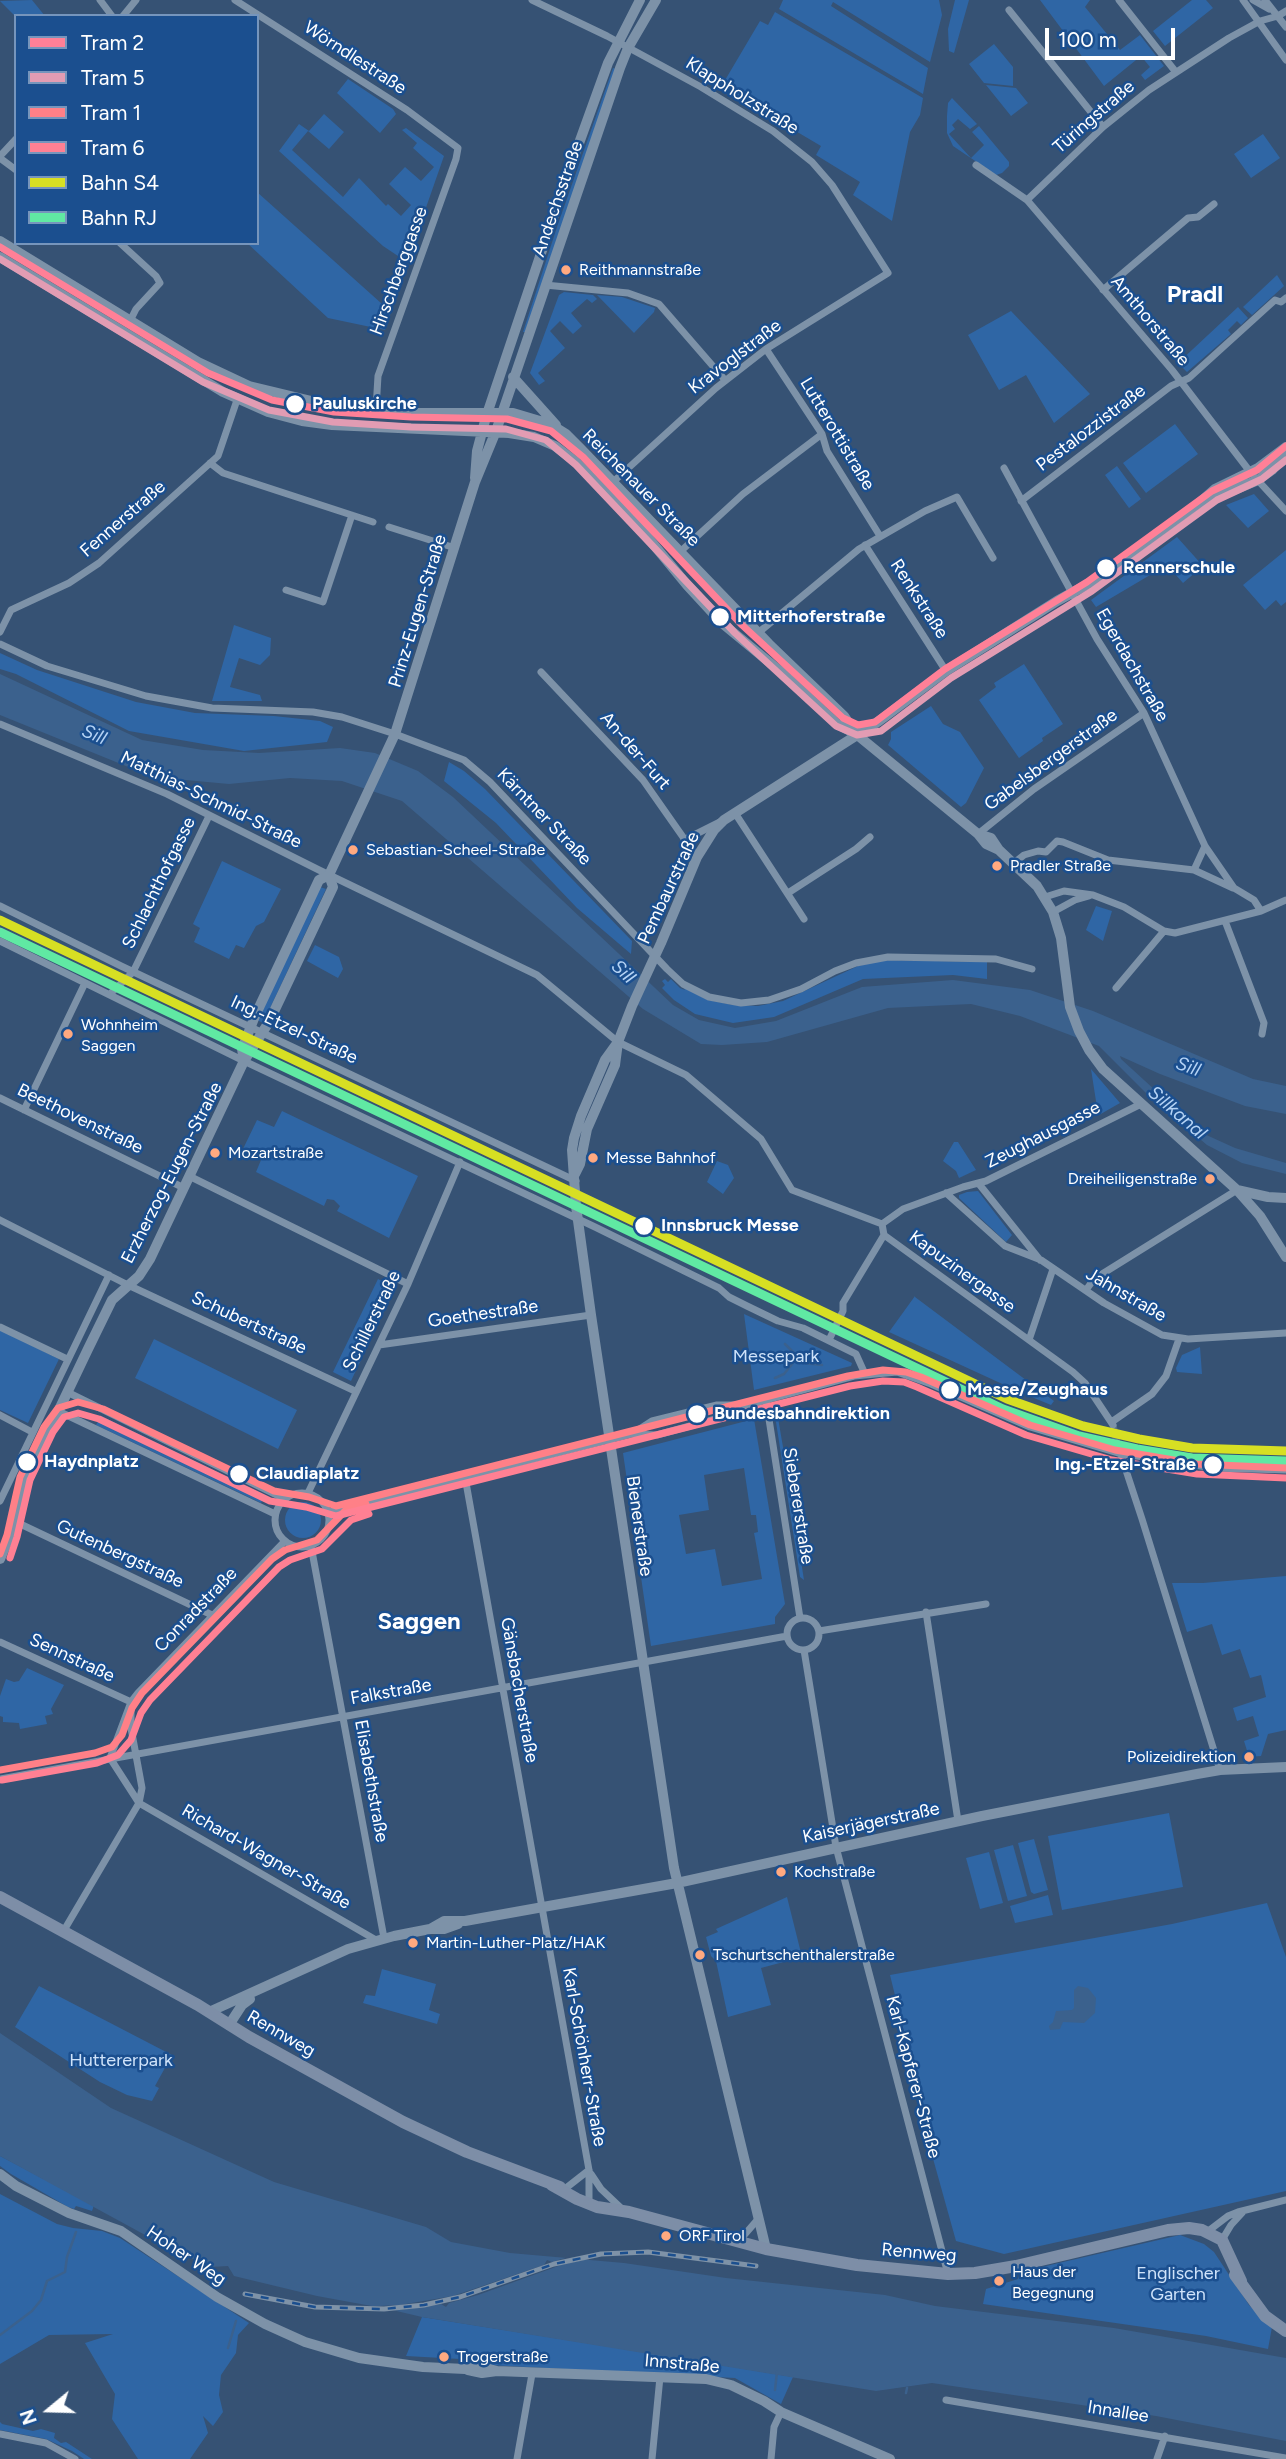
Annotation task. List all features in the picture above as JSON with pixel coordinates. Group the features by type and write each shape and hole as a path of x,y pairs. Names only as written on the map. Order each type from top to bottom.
{"main road":[{"name":"Rennweg","path":"0,1897 403,2122 467,2152 590,2200 738,2242 857,2265 948,2274 975,2273 1016,2266 1168,2230 1189,2228 1207,2232 1222,2241"},
{"name":"Rennweg","path":"552,2185 566,2188 590,2200"},
{"path":"1207,2232 1265,2316 1286,2331"},
{"path":"1222,2241 1241,2281"}],"street":[{"path":"125,14 136,0"},
{"name":"Wörndlestraße","path":"235,0 257,14"},
{"name":"Klappholzstraße","path":"532,0 701,87 773,131 812,162 832,185 888,273"},
{"name":"Andechsstraße","path":"488,412 608,63 640,0"},
{"name":"Andechsstraße","path":"502,412 628,48 656,0"},
{"path":"1119,0 1175,71"},
{"path":"1243,0 1260,20 1286,60"},
{"path":"1252,0 1278,16"},
{"path":"1265,0 1286,27"},
{"path":"1009,10 1103,127"},
{"name":"Türingstraße","path":"1027,200 1103,127 1175,71 1260,20 1278,16 1286,11"},
{"name":"Wörndlestraße","path":"259,15 456,145"},
{"path":"14,141 0,157 14,168"},
{"name":"Hirschberggasse","path":"376,409 378,376 456,159 456,145"},
{"name":"Amthorstraße","path":"976,164 1027,200 1286,511"},
{"path":"1103,290 1188,218 1198,218 1214,204"},
{"name":"Reichenauer Straße","path":"0,241 214,371 249,386 305,401 408,413 502,412 530,417 561,431 681,551 758,633 844,716 856,734"},
{"path":"122,245 158,278 160,283 136,309 130,321"},
{"name":"Reichenauer Straße","path":"0,257 237,400 268,412 314,423 496,431 534,437 555,446 570,457 648,537 723,624 837,724 856,734 978,834 986,844 999,850 1045,897 1061,938 1072,1014 1089,1050 1103,1069 1141,1104"},
{"name":"Kravoglstraße","path":"613,482 725,380 766,349 888,273"},
{"path":"545,285 628,293 659,304 725,380"},
{"name":"Pestalozzistraße","path":"1021,500 1171,386 1189,378 1275,300 1281,302 1286,298"},
{"path":"513,342 524,346"},
{"name":"Lutterottistraße","path":"766,349 822,434 827,451 880,536"},
{"path":"513,377 561,431"},
{"name":"Fennerstraße","path":"0,632 11,611 69,583 99,563 218,456 237,400"},
{"name":"Prinz-Eugen-Straße","path":"475,482 477,451 488,412"},
{"name":"Prinz-Eugen-Straße","path":"364,802 395,734 475,482 502,412"},
{"path":"681,551 743,494 822,434"},
{"path":"1255,476 1286,447"},
{"path":"1255,476 1272,470 1286,453"},
{"path":"210,463 223,473 373,522"},
{"name":"Egerdachstraße","path":"1004,467 1097,639 1144,713 1205,846 1234,888 1254,900 1261,911"},
{"name":"Pembaurstraße","path":"684,839 724,820 879,721 946,671 1090,583 1223,484 1255,476"},
{"path":"758,633 865,545 957,497 993,558"},
{"path":"286,590 323,602 352,515"},
{"path":"389,527 455,548"},
{"name":"Renkstraße","path":"865,545 946,671"},
{"name":"Kärntner Straße","path":"0,644 47,666 164,700 212,708 313,712 395,734 464,760 490,782 655,957 683,984 709,997 757,1003 781,997 856,963 888,957 996,959 1032,969"},
{"name":"An-der-Furt","path":"541,672 643,780 697,857"},
{"name":"Gabelsbergerstraße","path":"978,834 1034,789 1144,713"},
{"name":"Matthias-Schmid-Straße","path":"0,724 167,794 329,875"},
{"name":"Erzherzog-Eugen-Straße","path":"0,1559 14,1521 23,1483 108,1306 146,1265 244,1061 251,1053 257,1030 255,1016 319,880 329,875 364,802"},
{"path":"735,813 804,919"},
{"name":"Schlachthofgasse","path":"110,994 133,972 209,816"},
{"name":"Pembaurstraße","path":"632,1006 697,857 713,830 724,820"},
{"path":"788,893 870,837"},
{"path":"1014,863 1024,855 1046,852 1058,841 1108,860 1194,870 1234,888"},
{"path":"1194,870 1205,846"},
{"path":"329,875 537,975 618,1042 686,1075 758,1136 769,1148 792,1190 882,1224"},
{"name":"Erzherzog-Eugen-Straße","path":"257,1030 269,1023 333,887 329,875"},
{"path":"1045,897 1064,891 1093,895 1115,903 1164,931 1178,933 1261,911 1286,900"},
{"path":"1053,912 1075,900 1093,895"},
{"name":"Ing.-Etzel-Straße","path":"0,906 133,972 575,1177"},
{"path":"1225,921 1264,1023 1262,1034"},
{"path":"1116,988 1164,931"},
{"path":"0,941 719,1289 755,1313 777,1323 803,1328 856,1354 865,1374"},
{"path":"24,1110 85,983"},
{"name":"Bienerstraße","path":"632,1006 618,1042 606,1060 578,1124 572,1150 591,1315 677,1882"},
{"name":"Beethovenstraße","path":"0,1098 184,1188"},
{"path":"1141,1104 1237,1190 1260,1216 1286,1257"},
{"name":"Zeughausgasse","path":"882,1224 904,1209 979,1184 1141,1104"},
{"name":"Schillerstraße","path":"308,1493 408,1284 460,1162"},
{"path":"189,1176 408,1284"},
{"name":"Jahnstraße","path":"979,1184 1041,1261"},
{"path":"1086,1290 1094,1279 1237,1190 1286,1198"},
{"name":"Jahnstraße","path":"946,1193 1005,1246 1041,1261 1158,1333 1179,1339 1286,1334"},
{"path":"1260,1216 1259,1207 1268,1197"},
{"name":"Schubertstraße","path":"0,1220 109,1275 355,1391"},
{"name":"Kapuzinergasse","path":"882,1224 884,1235 1085,1383 1113,1423 1158,1387 1166,1376 1179,1339"},
{"path":"828,1340 843,1311 843,1303 884,1235"},
{"path":"1029,1340 1053,1269"},
{"name":"Erzherzog-Eugen-Straße","path":"67,1359 109,1275"},
{"name":"Goethestraße","path":"379,1345 591,1315"},
{"path":"0,1327 67,1359 0,1501"},
{"path":"329,1512 631,1434 657,1435 713,1420 747,1405 865,1374 897,1372 1030,1427 1118,1452 1213,1468 1286,1470"},
{"path":"67,1392 285,1499"},
{"name":"Siebererstraße","path":"766,1400 800,1618"},
{"path":"631,1434 652,1421 717,1405 747,1405"},
{"path":"58,1411 275,1514"},
{"path":"0,1415 32,1432"},
{"path":"1117,1443 1220,1770"},
{"name":"Gänsbacherstraße","path":"465,1477 541,1908"},
{"path":"296,1493 308,1493 319,1498 329,1512 329,1526 323,1538 311,1546 299,1547 285,1541 276,1529 275,1514 285,1499 296,1493"},
{"name":"Gutenbergstraße","path":"14,1521 212,1615"},
{"path":"0,1529 10,1534"},
{"name":"Conradstraße","path":"131,1702 285,1541"},
{"name":"Elisabethstraße","path":"311,1546 343,1716 380,1939"},
{"path":"818,1631 986,1604"},
{"path":"926,1612 958,1821"},
{"path":"800,1618 810,1619 818,1631 814,1646 804,1650 791,1645 787,1636 788,1626 800,1618"},
{"name":"Falkstraße","path":"0,1779 787,1636"},
{"name":"Sennstraße","path":"0,1642 131,1702"},
{"path":"804,1650 836,1847"},
{"path":"63,1932 139,1803 142,1788 131,1728 131,1702"},
{"path":"131,1702 110,1758 139,1803"},
{"name":"Kaiserjägerstraße","path":"209,2012 261,1990 318,1961 380,1939 430,1928 444,1929 465,1921 677,1882 958,1821 1220,1770 1286,1767"},
{"name":"Richard-Wagner-Straße","path":"139,1803 380,1939"},
{"name":"Karl-Kapferer-Straße","path":"836,1847 948,2274"},
{"path":"677,1882 766,2249"},
{"name":"Karl-Schönherr-Straße","path":"541,1908 589,2170 590,2200"},
{"name":"Kaiserjägerstraße","path":"229,2025 242,2005 261,1990"},
{"name":"Karl-Schönherr-Straße","path":"566,2188 589,2170"},
{"name":"Karl-Schönherr-Straße","path":"589,2170 601,2189 625,2209"},
{"name":"Hoher Weg","path":"0,2174 16,2186 69,2213 121,2231 217,2297 264,2324 305,2342 359,2358"},
{"path":"1207,2232 1228,2216 1286,2200"},
{"path":"1222,2241 1231,2225 1245,2210"},
{"path":"738,2242 759,2218"},
{"name":"Innstraße","path":"359,2358 423,2367 465,2369 482,2374 496,2371 706,2379 731,2385 781,2412 877,2457 890,2459"},
{"path":"517,2459 532,2374"},
{"path":"652,2459 660,2377"},
{"name":"Innallee","path":"946,2400 1286,2458"},
{"path":"771,2459 774,2427 781,2412"},
{"path":"0,2434 46,2443 75,2459"},
{"path":"1157,2459 1165,2436"}],"green space":[{"path":"32,0 43,14 14,15 0,1"},
{"path":"783,0 939,0 942,15 930,62 833,2 831,6 928,68 923,94 779,9"},
{"path":"955,0 969,0 954,53 949,51 948,29"},
{"path":"1040,0 1090,0 1085,7 1120,50 1140,35 1164,66 1145,80 1141,75 1150,67 1141,56 1104,86"},
{"path":"1192,0 1206,0 1213,8 1165,46 1153,31"},
{"path":"775,12 923,98 920,115 910,132 892,221 853,195 860,182 816,155 821,146 721,87 760,21 768,25"},
{"path":"994,44 1013,67 1013,86 984,83 969,64"},
{"path":"613,68 616,69 523,332 558,224"},
{"path":"348,79 393,109 396,114 380,133 337,93"},
{"path":"986,85 1016,88 1028,103 1011,116"},
{"path":"952,98 977,124 970,129 958,119 952,125 955,129 949,134 971,158 984,145 972,132 979,126 1009,162 1009,166 1002,173 996,175 953,146 947,133 948,103"},
{"path":"324,114 344,132 329,149 308,131 292,150 343,197 359,178 386,206 388,204 401,216 411,205 389,184 405,167 421,181 434,167 413,148 417,143 402,130 406,128 444,156 407,262 383,246 279,151 299,124 309,131"},
{"path":"1263,134 1280,158 1251,178 1234,154"},
{"path":"259,194 391,312 385,330 328,318 249,245 259,245"},
{"path":"1277,275 1284,286 1252,315 1243,307"},
{"path":"564,292 593,295 597,299 592,303 587,299 571,313 582,326 573,334 560,321 550,331 565,348 538,373 545,381 539,385 530,373 559,295"},
{"path":"597,295 622,297 655,308 654,312 634,333"},
{"path":"1238,307 1248,318 1241,325 1237,321 1228,330 1231,334 1187,372 1178,363"},
{"path":"1011,311 1090,394 1054,423 1026,375 999,390 968,335"},
{"path":"1175,424 1198,454 1146,493 1123,463"},
{"path":"1117,466 1141,499 1129,508 1105,475"},
{"path":"1254,494 1269,511 1248,528 1226,505"},
{"path":"1177,537 1203,566 1183,583 1167,565 1096,607 1091,600"},
{"path":"1286,550 1286,602 1281,606 1276,600 1265,610 1243,585"},
{"path":"234,625 271,638 270,655 260,665 239,658 230,687 260,695 262,701 212,701"},
{"path":"0,653 37,670 136,702 195,713 320,721 333,727 327,742 244,751 129,731 16,674 0,669"},
{"path":"1024,664 1063,724 1019,758 979,700 996,687 994,683"},
{"path":"931,706 943,724 960,732 984,768 966,803 961,807 888,745 891,732"},
{"path":"449,762 485,789 632,941 631,954 577,908 496,823 444,781"},
{"path":"222,861 281,889 264,922 256,926 244,948 236,945 229,959 194,942 200,928 193,924"},
{"path":"320,887 326,889 263,1023 257,1020"},
{"path":"1096,906 1112,911 1103,941 1086,930"},
{"path":"315,945 339,957 343,969 338,978 307,961"},
{"path":"884,960 987,962 987,979 953,975 863,979 774,1017 733,1023 695,1014 662,988 665,985 662,981 665,979 668,982 671,979 680,988 685,990 683,987 708,1000 758,1006 783,1001 858,966"},
{"path":"1091,1069 1120,1103 1099,1115 1098,1114"},
{"path":"282,1111 418,1176 389,1238 337,1211 340,1206 334,1200 327,1199 324,1206 256,1172 261,1160 242,1151 257,1120 274,1127"},
{"path":"954,1142 958,1142 976,1170 959,1178 956,1171 943,1161"},
{"path":"717,1161 728,1165 734,1178 723,1194 707,1182"},
{"path":"978,1191 1012,1235 1006,1242 959,1198 959,1195 967,1192"},
{"path":"378,1279 395,1288 351,1381 333,1372"},
{"path":"915,1296 1054,1401 1051,1405 889,1332"},
{"name":"Messepark","path":"744,1314 852,1363 851,1366 754,1390"},
{"name":"Haydnplatz","path":"0,1330 59,1359 28,1423 0,1410"},
{"path":"154,1339 297,1410 278,1449 135,1378"},
{"path":"1200,1347 1202,1374 1177,1372 1182,1355"},
{"path":"777,1412 804,1580 800,1577 776,1422 772,1416"},
{"path":"101,1416 265,1495 261,1503 96,1425"},
{"path":"754,1419 785,1604 775,1617 775,1624 651,1646 623,1453","holes":["744,1468 751,1515 756,1515 758,1532 754,1533 762,1579 722,1586 715,1549 686,1554 679,1515 709,1510 704,1475"]},
{"path":"303,1502 316,1507 321,1520 316,1533 303,1538 290,1533 285,1520 290,1507"},
{"path":"1286,1576 1286,1730 1268,1734 1261,1756 1249,1757 1244,1741 1259,1736 1253,1716 1237,1721 1233,1708 1266,1697 1261,1675 1250,1678 1240,1649 1222,1655 1212,1624 1187,1632 1172,1583"},
{"path":"27,1668 64,1685 51,1709 53,1714 45,1716 47,1724 20,1729 19,1723 3,1722 3,1717 0,1716 0,1696 6,1679 19,1681"},
{"path":"1169,1813 1183,1887 1062,1910 1048,1836"},
{"path":"1034,1839 1048,1890 1034,1894 1031,1892 1018,1843"},
{"path":"1013,1845 1027,1896 1008,1901 994,1850"},
{"path":"989,1852 1003,1903 980,1909 966,1858"},
{"path":"1048,1895 1053,1915 1015,1923 1010,1906"},
{"path":"787,1897 802,1957 761,1968 771,2005 728,2017 716,1961 711,1956 706,1937 718,1932 716,1929"},
{"path":"1267,1903 1286,1957 1286,2191 1004,2254 956,2241 932,2155 934,2154 890,1975 1172,1924"},
{"path":"382,1969 436,1984 429,2010 440,2014 437,2024 363,2003 366,1995 375,1996"},
{"name":"Huttererpark","path":"39,1986 172,2055 155,2086 159,2088 152,2101 127,2095 100,2082 15,2027"},
{"path":"0,2156 94,2205 92,2211 76,2206 74,2209 68,2207 11,2174 0,2166"},
{"path":"0,2194 57,2224 102,2231 120,2238 249,2323 238,2335 236,2353 221,2375 219,2395 223,2412 213,2426 203,2416 208,2433 190,2459 138,2459 112,2419 115,2394 85,2343 113,2334 49,2335 0,2364"},
{"name":"Englischer Garten","path":"1180,2235 1204,2244 1214,2252 1249,2305 1272,2327 1268,2349 1206,2336 983,2304 986,2289 1018,2279 1020,2272"},
{"path":"422,2317 793,2377 781,2404 735,2378 470,2364 460,2359 406,2356"},
{"path":"0,2422 33,2431 41,2429 55,2433 54,2438 61,2443 66,2442 92,2459 84,2459 46,2439 0,2430"}],"water":[{"path":"0,674 142,740 203,750 259,753 340,748 375,753 418,771 453,797 673,1005 699,1020 735,1028 776,1021 862,987 953,980 1030,990 1093,1011 1253,1079 1286,1086 1286,1114 1245,1106 1120,1056 1202,1133 1235,1148 1286,1163 1286,1174 1242,1163 1207,1145 1148,1095 1099,1046 1020,1016 971,1004 888,1008 767,1042 701,1044 643,1009 402,801 342,781 290,778 229,784 153,777 0,715"},
{"path":"1078,1986 1088,1988 1096,1998 1095,2013 1084,2023 1063,2022 1060,2029 1050,2030 1049,2026 1056,2011 1074,2008 1074,1990"},
{"path":"0,2033 111,2108 274,2182 426,2227 451,2242 510,2253 624,2263 726,2278 885,2295 935,2306 1114,2328 1286,2358 1286,2441 1156,2416 932,2383 876,2391 422,2317 234,2276 228,2266 211,2267 169,2248 0,2156"}],"pier":[{"path":"575,2255 596,2257 561,2265 449,2303 446,2307 441,2304 386,2312 358,2307 400,2305 453,2296 544,2265 547,2260 552,2262"}],"waterway":[{"path":"785,1344 804,1363 822,1365"},
{"path":"775,1378 784,1374 797,1358"},
{"path":"0,2335 32,2311 41,2300 47,2281 65,2272 76,2232"},
{"path":"228,2348 236,2321"},
{"path":"775,2390 777,2372"},
{"path":"906,2393 907,2388"}],"tunnel":[{"path":"1113,1425 1117,1443"}],"railway":[{"path":"245,2294 315,2307 384,2309 424,2305 460,2297 554,2264 601,2254 648,2252 756,2266"}],"tram line":[{"name":"2","path":"0,247 208,373 272,400 334,412 507,419 551,431 583,457 742,625 843,718 858,725 875,722 945,669 1087,582 1212,491 1257,470 1286,446"},
{"name":"5","path":"0,259 203,382 269,410 333,422 506,429 546,440 576,465 735,633 836,726 857,735 881,731 951,678 1092,591 1217,500 1262,479 1286,460"},
{"name":"1","path":"0,1554 20,1477 44,1427 58,1408 78,1402 103,1409 274,1491 309,1497 336,1506 848,1376 883,1370 906,1372 921,1377 1030,1425 1115,1450 1197,1464 1286,1468"},
{"name":"6","path":"10,1558 30,1480 53,1432 64,1417 78,1413 99,1419 270,1501 306,1507 336,1516 850,1386 883,1381 904,1382 1026,1435 1112,1460 1197,1474 1286,1478"},
{"name":"1","path":"0,1770 95,1753 112,1747 122,1735 132,1708 142,1693 272,1559 285,1550 317,1540 345,1511 366,1504"},
{"name":"6","path":"2,1780 97,1763 118,1755 131,1740 141,1713 150,1700 279,1567 290,1560 322,1549 351,1520 369,1514"}],"rail line":[{"name":"S4","path":"0,920 1007,1399 1083,1426 1139,1439 1192,1448 1286,1451"},
{"name":"RJ","path":"0,932 1003,1409 1079,1436 1137,1449 1192,1458 1286,1461"}],"place":[{"name":"Reithmannstraße","path":"566,270"},
{"name":"Pauluskirche","path":"295,404"},
{"name":"Rennerschule","path":"1106,568"},
{"name":"Mitterhoferstraße","path":"720,617"},
{"name":"Sebastian-Scheel-Straße","path":"353,850"},
{"name":"Pradler Straße","path":"997,866"},
{"name":"Wohnheim Saggen","path":"68,1034"},
{"name":"Mozartstraße","path":"215,1153"},
{"name":"Messe Bahnhof","path":"593,1158"},
{"name":"Dreiheiligenstraße","path":"1210,1179"},
{"name":"Innsbruck Messe","path":"644,1226"},
{"name":"Messe/Zeughaus","path":"950,1390"},
{"name":"Bundesbahndirektion","path":"697,1414"},
{"name":"Haydnplatz","path":"27,1462"},
{"name":"Ing.-Etzel-Straße","path":"1213,1465"},
{"name":"Claudiaplatz","path":"239,1474"},
{"name":"Polizeidirektion","path":"1249,1757"},
{"name":"Kochstraße","path":"781,1872"},
{"name":"Martin-Luther-Platz/HAK","path":"413,1943"},
{"name":"Tschurtschenthalerstraße","path":"700,1955"},
{"name":"ORF Tirol","path":"666,2236"},
{"name":"Haus der Begegnung","path":"999,2281"},
{"name":"Trogerstraße","path":"444,2357"}],"district":[{"name":"Pradl","path":"1195,295"},
{"name":"Saggen","path":"419,1622"}],"water label":[{"name":"Sill","path":"94,735"},
{"name":"Sill","path":"623,972"},
{"name":"Sill","path":"1188,1067"},
{"name":"Sillkanal","path":"1177,1113"}]}
